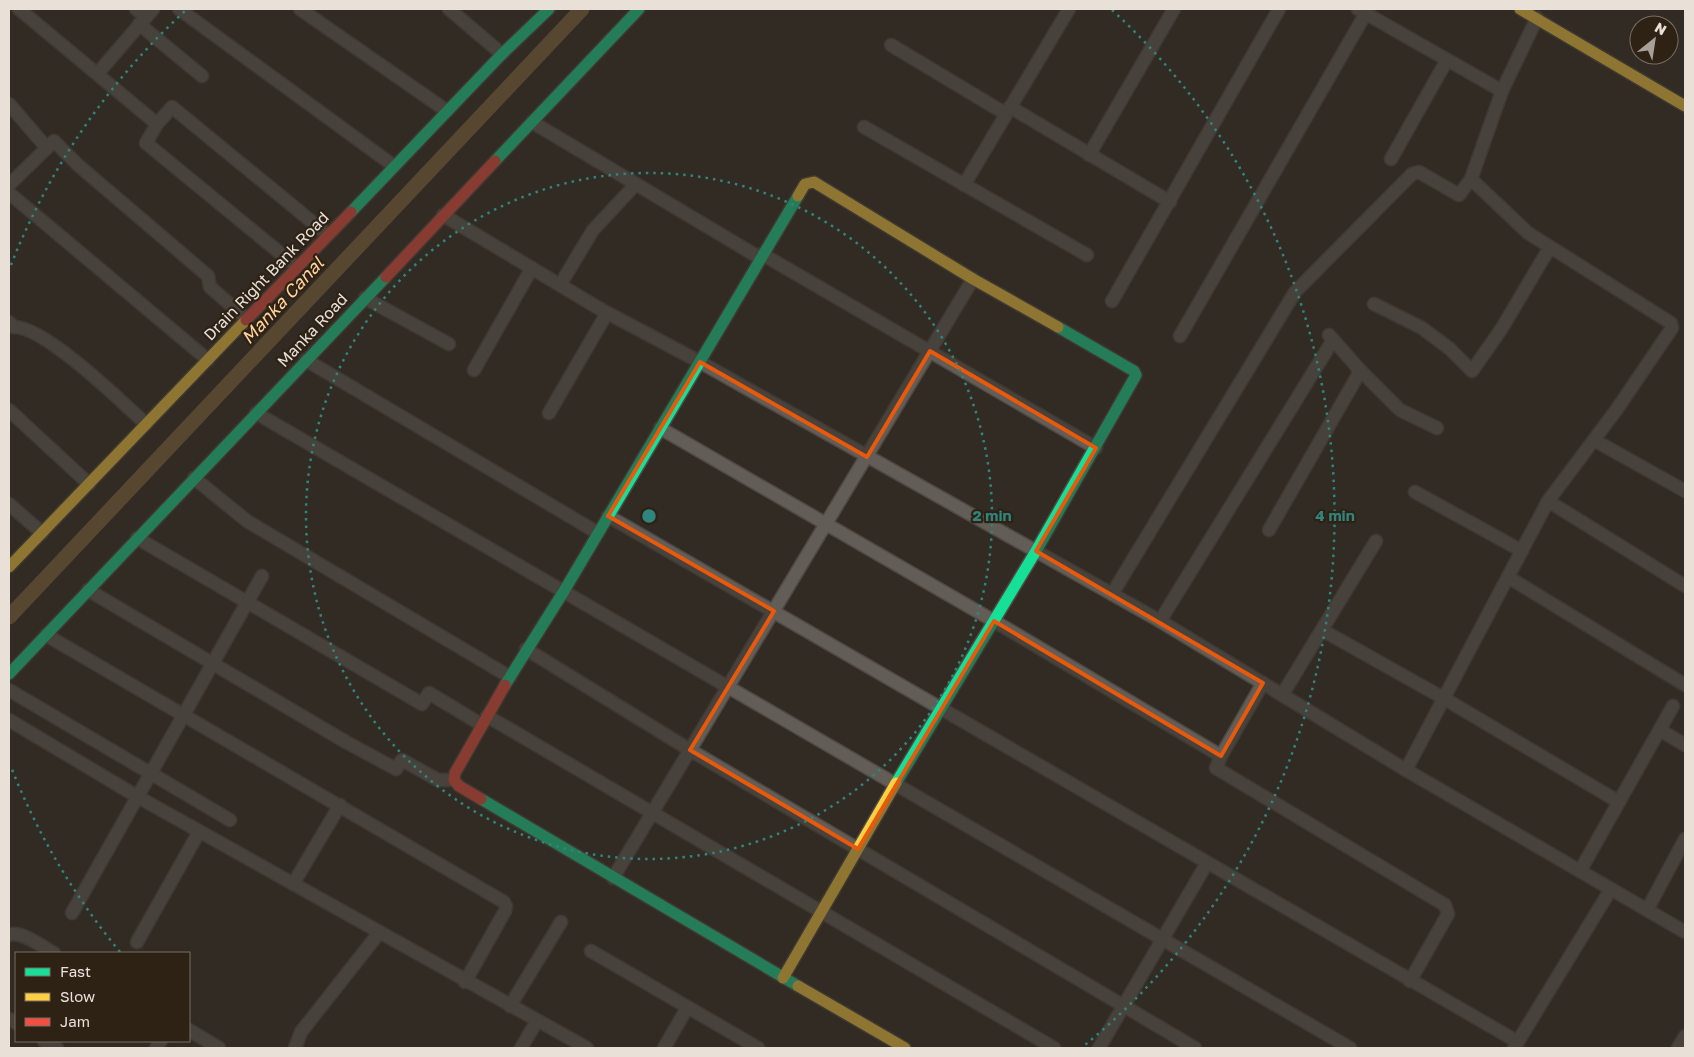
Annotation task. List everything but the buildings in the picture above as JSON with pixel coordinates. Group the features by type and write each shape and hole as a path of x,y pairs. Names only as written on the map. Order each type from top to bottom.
{"street":[{"path":"19,9 157,124"},
{"path":"179,9 394,166"},
{"path":"300,9 447,111"},
{"path":"449,9 502,54"},
{"name":"Drain Right Bank Road","path":"9,567 502,54 549,9"},
{"name":"Manka Road","path":"9,674 639,9"},
{"path":"964,185 1069,9"},
{"path":"1089,155 1174,9"},
{"path":"1112,301 1278,9"},
{"path":"1520,9 1685,106"},
{"path":"1180,336 1362,11 1502,91"},
{"path":"98,73 144,15 202,76"},
{"path":"1112,594 1294,292 1412,174 1419,172 1459,195 1472,179 1502,91 1537,18"},
{"path":"891,45 1170,202"},
{"path":"1391,159 1447,60"},
{"path":"9,104 48,148"},
{"path":"297,266 146,143 157,124 172,107 328,235"},
{"path":"532,122 636,184 930,351 1096,448"},
{"path":"864,128 1087,255"},
{"path":"9,185 54,141 78,165 208,276 210,287 247,319"},
{"path":"1406,770 1548,501 1594,440 1672,328 1671,323 1528,233 1472,179"},
{"path":"783,978 1136,380 1134,371 973,279 814,182 805,184 761,256 564,591 526,649 455,773 454,780 459,786 783,978 905,1048"},
{"path":"560,285 593,230 636,184"},
{"path":"9,193 208,360"},
{"path":"443,215 607,313 700,362 1160,621 1406,770 1685,932"},
{"path":"1374,304 1422,328 1450,349 1469,370 1474,370 1550,247"},
{"path":"474,370 532,268"},
{"path":"614,878 973,279"},
{"path":"365,298 449,344"},
{"path":"548,413 607,313"},
{"path":"9,322 14,327 24,327 56,347 146,424"},
{"path":"1160,621 1330,336 1358,368 1400,410 1438,428"},
{"path":"306,360 598,533"},
{"path":"1269,530 1358,375 1358,368"},
{"path":"9,410 89,484"},
{"path":"256,413 728,685 1350,1048"},
{"path":"660,428 827,523 1221,756"},
{"path":"1594,440 1685,491"},
{"path":"194,478 247,520 510,677"},
{"path":"1415,492 1522,551"},
{"path":"1548,501 1685,586"},
{"path":"9,504 42,532"},
{"path":"608,516 1410,981 1518,1046 1612,889"},
{"path":"137,538 422,704 429,693 485,721 652,812 1054,1048"},
{"path":"1282,695 1376,541"},
{"path":"72,913 262,576"},
{"path":"1508,577 1685,685"},
{"path":"88,590 212,664 396,769 402,760 438,780 454,780"},
{"path":"1322,630 1445,699 1619,802"},
{"path":"46,635 504,902 506,906 505,911 465,982"},
{"path":"526,649 690,750 1195,1048"},
{"path":"1263,684 1216,764 1218,772 1445,905 1448,914 1410,981"},
{"path":"9,690 230,820"},
{"path":"1580,871 1673,706"},
{"path":"9,720 199,832 465,982 587,1048"},
{"path":"1660,730 1685,745"},
{"path":"292,884 340,805"},
{"path":"137,942 199,832"},
{"path":"1647,910 1685,839"},
{"path":"1099,1048 1207,863"},
{"path":"510,1006 561,922"},
{"path":"9,935 14,933 22,935 52,952"},
{"path":"295,1048 302,1032 379,933"},
{"path":"591,951 758,1048"},
{"path":"664,1048 687,1008"},
{"path":"521,1048 537,1021"},
{"path":"190,1031 219,1048"},
{"path":"1678,1048 1685,1036"}],"highlighted area":[{"path":"930,351 1096,448 1036,551 1263,683 1221,756 994,621 858,849 690,750 774,611 608,516 700,362 867,457"}],"waterway":[{"name":"Manka Canal","path":"9,617 582,9"}],"traffic: fast":[{"path":"351,212 502,54 549,9"},
{"path":"495,161 639,9"},
{"path":"505,685 564,591 798,196"},
{"path":"9,674 386,277"},
{"path":"896,783 1036,551 1136,375 1134,371 1058,327"},
{"path":"481,799 798,986"}],"traffic: slow":[{"path":"1520,9 1685,106"},
{"path":"798,196 805,184 814,182 973,279 1058,327"},
{"path":"9,567 246,320"},
{"path":"783,978 896,783"},
{"path":"798,986 905,1048"}],"traffic: jam":[{"path":"386,277 495,161"},
{"path":"246,320 351,212"},
{"path":"481,799 459,786 454,780 455,773 505,685"}]}
